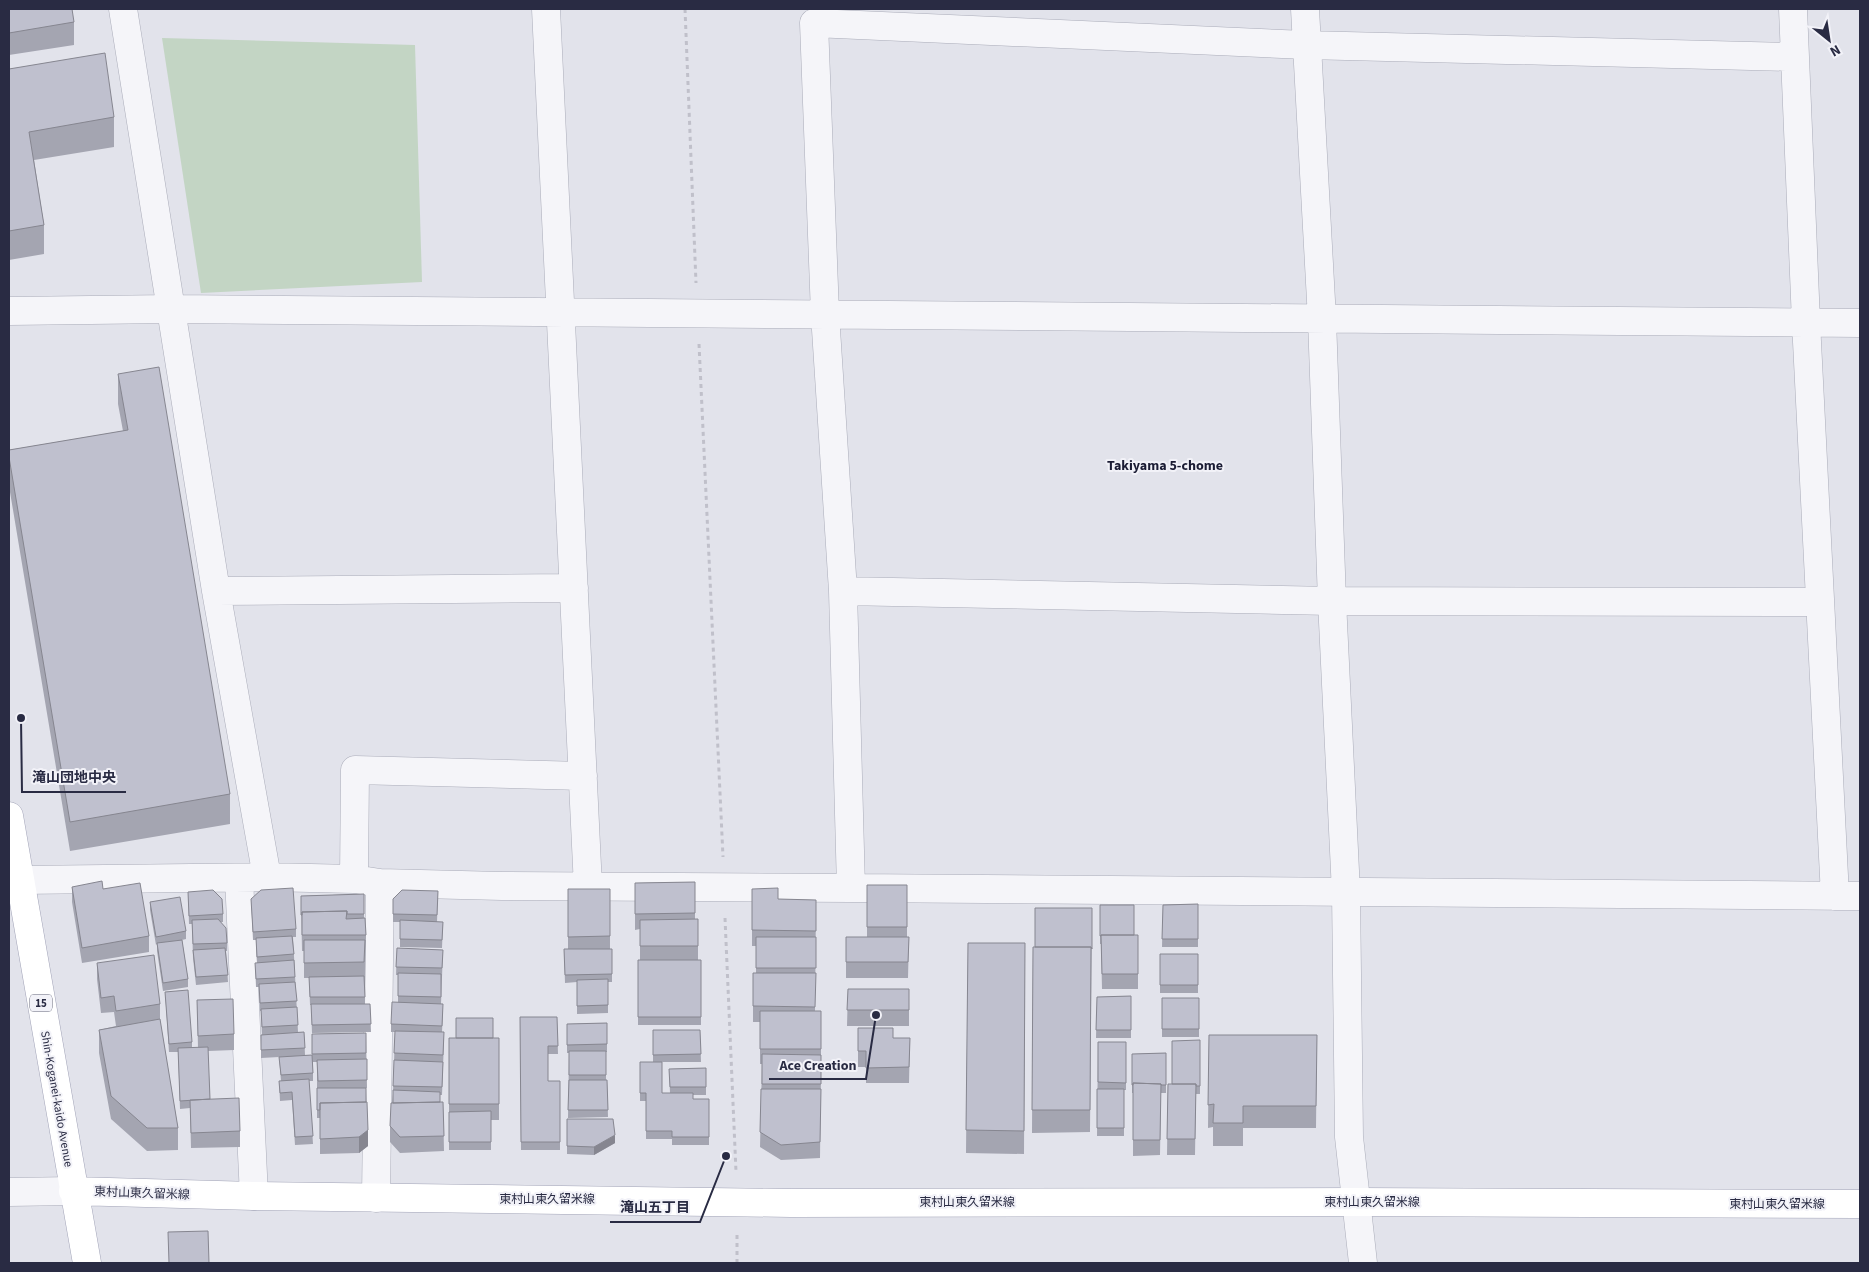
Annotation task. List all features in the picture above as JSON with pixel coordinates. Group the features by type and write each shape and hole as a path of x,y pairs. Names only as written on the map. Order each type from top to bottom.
{"main road":[{"name":"Shin-Koganei-kaido Avenue","path":"9,816 87,1263"},
{"name":"東村山東久留米線","path":"73,1191 254,1196 791,1203 1356,1202 1860,1204"}],"street":[{"path":"123,9 216,591 267,877"},
{"path":"526,9 546,9 588,887"},
{"path":"1304,9 1322,318 1332,601 1346,892 1349,1137 1363,1263"},
{"path":"19,880 267,877 588,887 724,886 1848,896 1820,602 1793,9"},
{"path":"851,888 842,591 825,314 814,23 1306,45 1795,57"},
{"path":"9,311 171,309 1860,323"},
{"path":"216,591 574,588"},
{"path":"842,591 1332,601 1820,602"},
{"path":"376,1198 367,881 355,770 583,776"},
{"path":"239,878 254,1196"},
{"path":"9,1192 73,1191"}],"path":[{"path":"685,9 737,1201"}],"green space":[{"path":"162,38 415,45 422,282 201,293"}],"building":[{"path":"9,9 72,9 74,22 9,33"},
{"path":"105,53 114,117 29,132 44,225 9,231 9,69"},
{"path":"159,367 230,794 70,822 9,450 128,430 118,374"},
{"path":"102,881 103,889 140,883 149,936 82,948 72,887"},
{"path":"695,882 695,913 635,914 635,883"},
{"path":"867,885 907,885 907,927 867,927"},
{"path":"293,888 296,929 253,932 251,899 261,890"},
{"path":"778,888 778,899 816,900 816,931 752,930 752,889"},
{"path":"568,889 610,889 610,936 568,937"},
{"path":"213,890 222,899 223,914 189,916 188,892"},
{"path":"402,890 438,891 437,915 393,914 393,899"},
{"path":"364,894 364,914 347,914 347,911 302,912 301,915 301,896"},
{"path":"180,897 186,931 156,937 150,902"},
{"path":"1198,904 1198,939 1162,939 1163,905"},
{"path":"1100,905 1134,905 1134,935 1100,936"},
{"path":"1035,908 1092,908 1092,949 1091,947 1035,947"},
{"path":"347,911 346,919 365,918 366,935 302,935 302,912"},
{"path":"218,919 226,928 227,943 193,944 192,920"},
{"path":"698,919 698,946 640,946 640,920"},
{"path":"400,920 443,922 442,940 400,939"},
{"path":"1101,935 1138,935 1138,974 1102,974"},
{"path":"292,936 294,954 257,957 256,938"},
{"path":"756,937 816,937 816,968 756,968"},
{"path":"846,937 909,937 908,962 846,962"},
{"path":"182,940 188,979 163,983 157,943"},
{"path":"304,940 365,940 364,962 304,963"},
{"path":"968,943 1025,943 1024,1131 966,1130"},
{"path":"1033,947 1091,947 1090,1110 1032,1110"},
{"path":"225,948 228,975 196,977 193,950"},
{"path":"397,948 443,950 442,968 396,967"},
{"path":"564,949 612,949 612,974 565,975"},
{"path":"1160,954 1198,954 1198,985 1160,985"},
{"path":"154,955 160,1004 116,1011 114,996 101,998 97,963"},
{"path":"294,960 295,977 256,979 255,963"},
{"path":"638,960 701,960 701,1017 638,1017"},
{"path":"398,973 441,974 441,997 398,996"},
{"path":"753,973 816,973 815,1007 753,1006"},
{"path":"364,976 365,997 310,997 309,977"},
{"path":"608,979 608,1005 577,1006 577,980"},
{"path":"295,982 297,1001 260,1003 259,984"},
{"path":"848,989 909,989 909,1010 847,1010"},
{"path":"188,990 192,1042 169,1044 165,992"},
{"path":"1131,996 1131,1030 1096,1030 1097,997"},
{"path":"1162,998 1199,998 1199,1029 1162,1029"},
{"path":"233,999 234,1034 198,1036 197,1000"},
{"path":"392,1002 443,1004 442,1026 391,1024"},
{"path":"311,1004 370,1004 371,1024 312,1025"},
{"path":"297,1007 298,1025 262,1027 261,1009"},
{"path":"760,1011 821,1011 821,1049 760,1049"},
{"path":"520,1017 557,1017 558,1046 548,1046 548,1081 560,1081 560,1142 521,1142"},
{"path":"456,1018 493,1018 493,1038 456,1038"},
{"path":"160,1019 178,1128 147,1128 111,1096 99,1030"},
{"path":"607,1023 607,1044 567,1045 567,1024"},
{"path":"858,1028 893,1028 893,1038 910,1038 909,1067 866,1068 866,1051 858,1051"},
{"path":"653,1030 700,1030 701,1054 653,1055"},
{"path":"395,1031 444,1032 443,1055 394,1053"},
{"path":"304,1032 305,1048 261,1050 261,1035"},
{"path":"366,1033 366,1053 312,1054 312,1034"},
{"path":"1209,1035 1317,1035 1316,1106 1243,1106 1243,1123 1213,1123 1214,1104 1208,1105"},
{"path":"449,1038 499,1038 499,1104 449,1104"},
{"path":"1200,1040 1200,1086 1196,1086 1196,1084 1172,1084 1172,1041"},
{"path":"1098,1042 1126,1042 1126,1083 1098,1082"},
{"path":"208,1047 210,1099 180,1101 178,1048"},
{"path":"569,1051 606,1051 606,1075 569,1075"},
{"path":"1166,1053 1166,1085 1133,1083 1132,1085 1132,1054"},
{"path":"762,1054 821,1055 821,1084 762,1084"},
{"path":"312,1055 313,1073 281,1075 279,1057"},
{"path":"367,1059 367,1080 318,1081 317,1060"},
{"path":"394,1060 443,1062 442,1087 393,1086"},
{"path":"640,1062 662,1062 662,1093 693,1093 693,1099 709,1099 709,1137 672,1137 672,1131 646,1131 646,1093 640,1093"},
{"path":"706,1068 706,1087 670,1087 669,1069"},
{"path":"309,1079 313,1136 295,1137 292,1092 280,1093 279,1081"},
{"path":"569,1080 607,1080 608,1110 568,1110"},
{"path":"1133,1083 1161,1084 1160,1140 1133,1140"},
{"path":"1168,1084 1196,1084 1195,1139 1167,1139"},
{"path":"317,1088 366,1088 366,1102 320,1103 320,1110 317,1110"},
{"path":"761,1089 821,1089 820,1142 781,1145 760,1132"},
{"path":"1097,1089 1124,1089 1124,1128 1097,1128"},
{"path":"393,1090 440,1092 440,1102 393,1103"},
{"path":"239,1098 240,1131 191,1133 190,1100"},
{"path":"367,1102 368,1130 359,1137 320,1139 320,1103"},
{"path":"443,1102 444,1136 400,1137 390,1126 391,1103"},
{"path":"491,1111 491,1142 449,1142 449,1112"},
{"path":"567,1119 613,1119 615,1135 594,1147 567,1146"},
{"path":"208,1231 209,1263 169,1263 168,1232"}],"place":[{"name":"滝山団地中央","path":"21,718"},
{"name":"Ace Creation","path":"876,1015"},
{"name":"滝山五丁目","path":"726,1156"}],"district":[{"name":"Takiyama 5-chome","path":"1165,465"}]}
